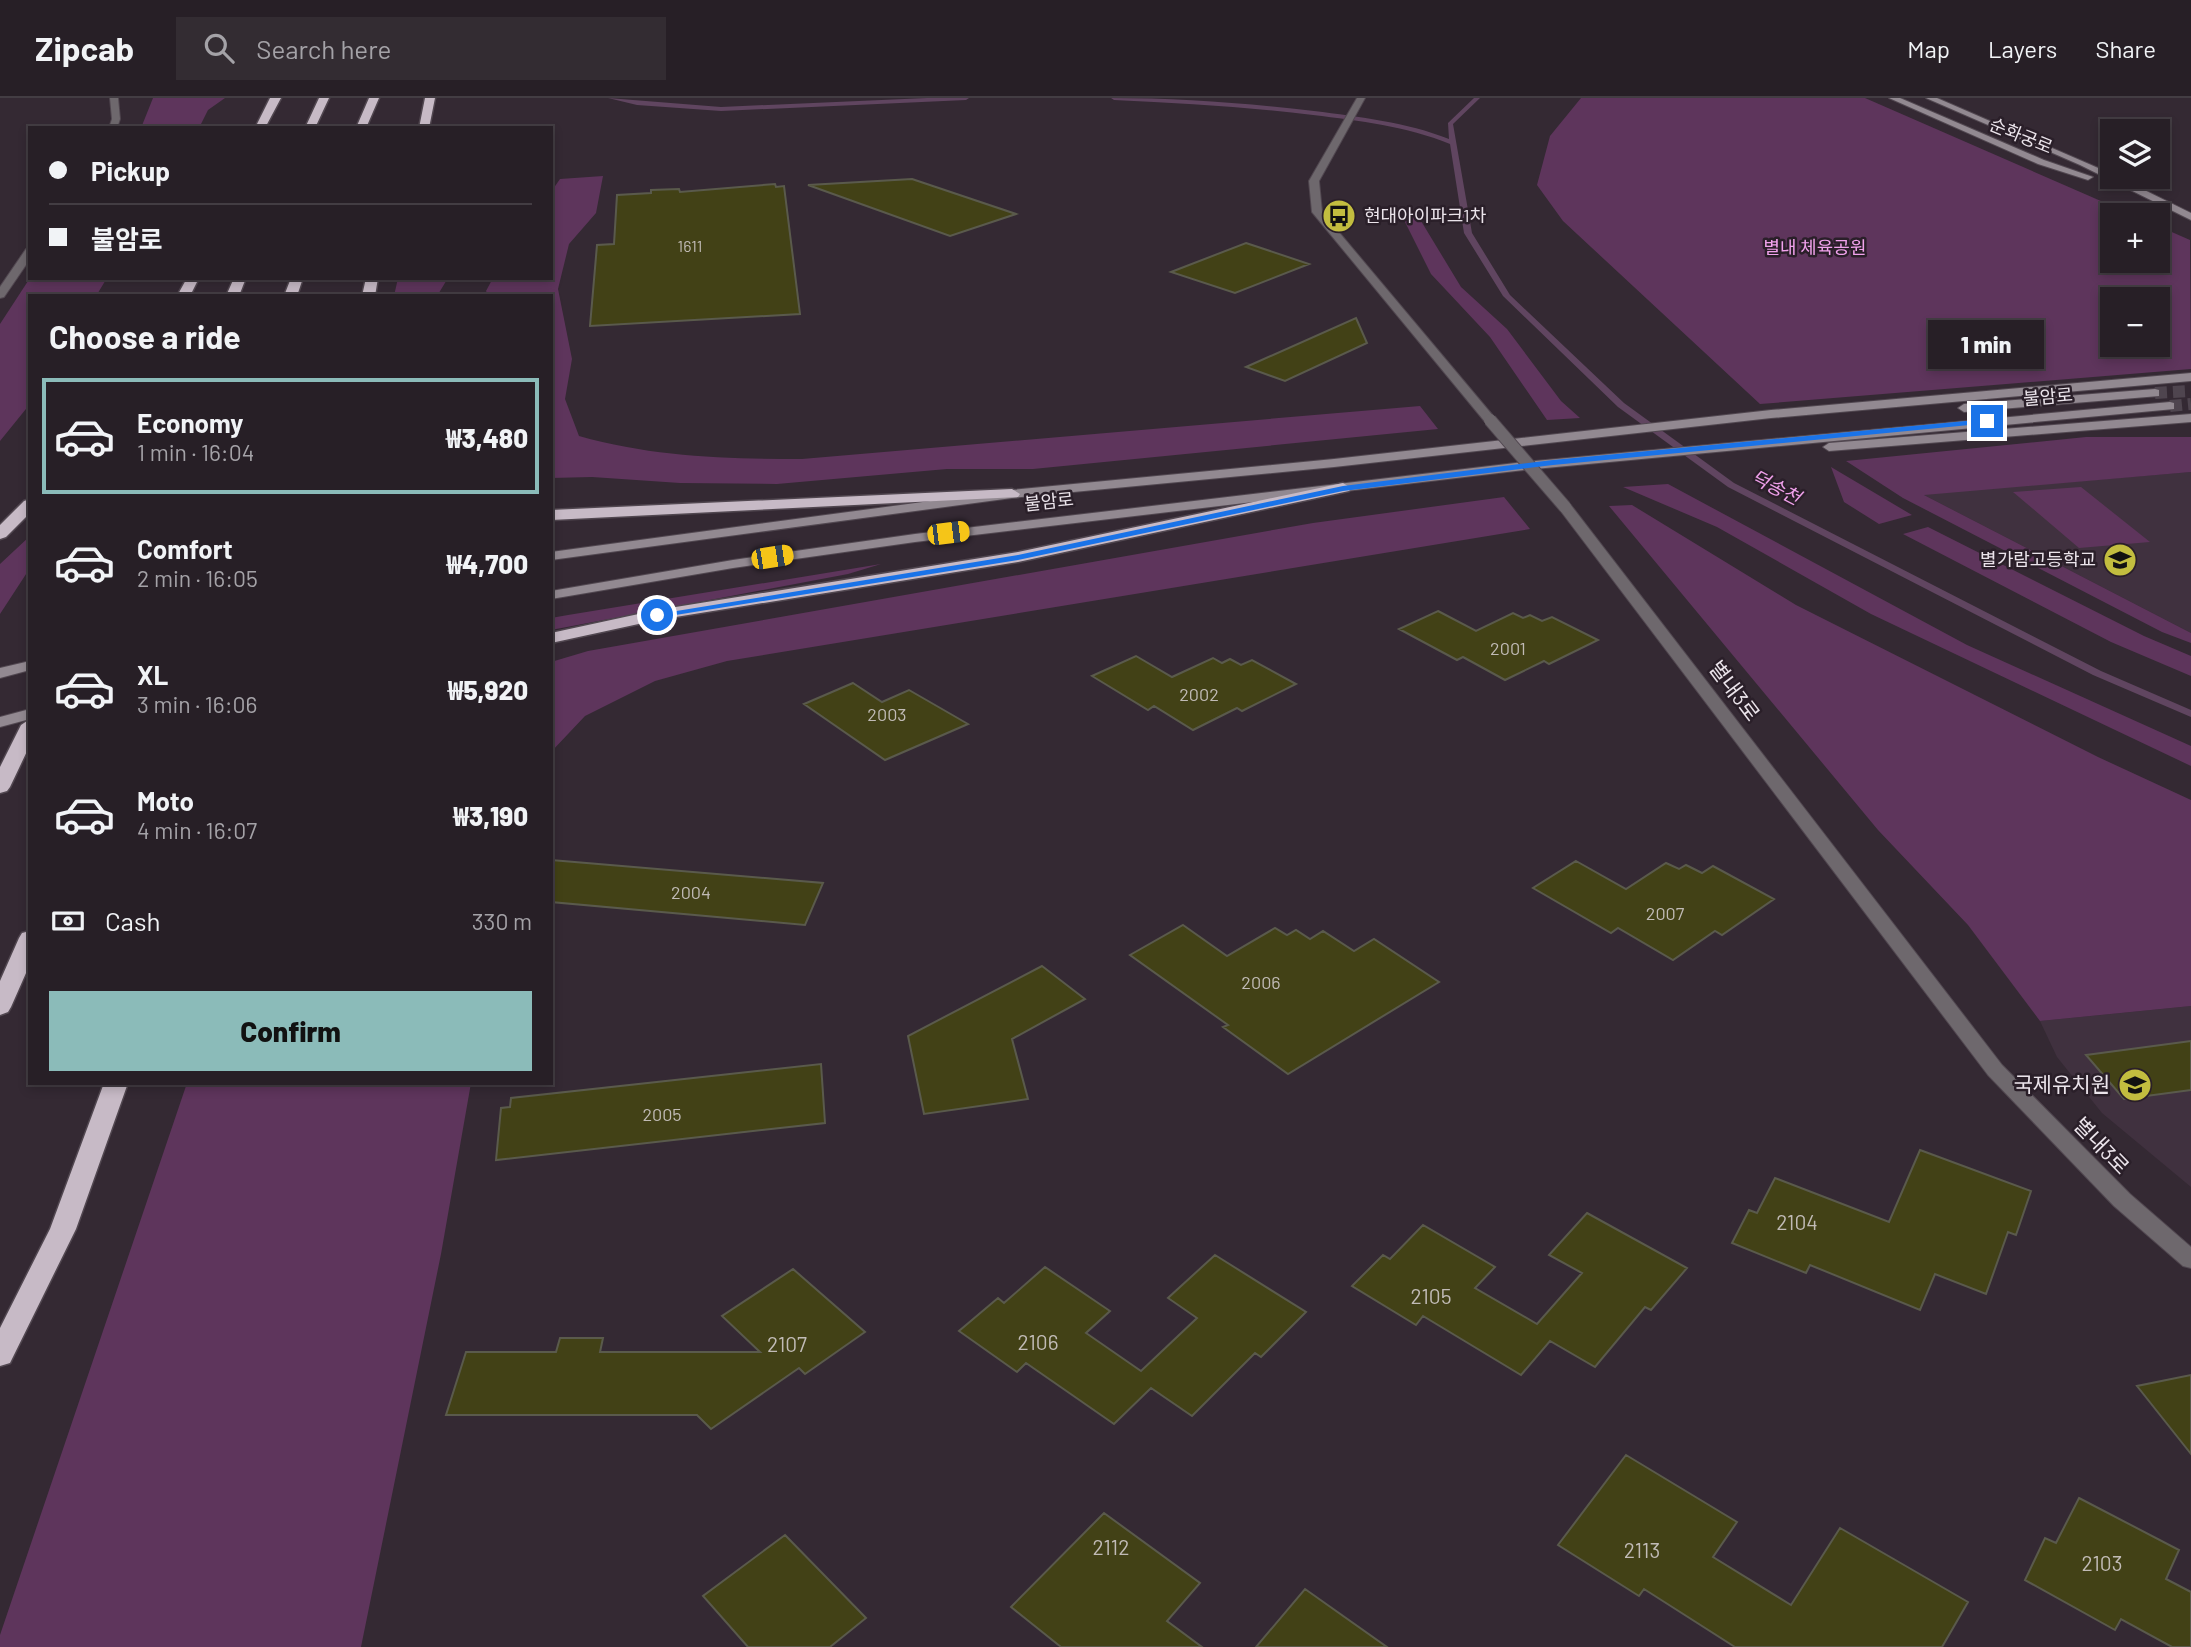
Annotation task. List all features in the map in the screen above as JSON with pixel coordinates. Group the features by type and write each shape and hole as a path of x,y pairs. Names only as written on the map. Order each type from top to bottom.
{"highway":[{"path":"261,126 276,98"},
{"path":"311,126 324,98"},
{"path":"362,126 374,98"},
{"path":"425,126 430,98"},
{"path":"553,638 657,615 1018,557 1343,488"},
{"path":"553,515 1012,494"},
{"path":"0,534 28,506"},
{"path":"0,788 28,729"},
{"path":"0,1007 28,942"},
{"path":"0,1355 63,1229 115,1085"}],"street":[{"path":"113,126 114,98"},
{"name":"별내3로","path":"1361,98 1314,181 1317,212 1565,507 1995,1070 2122,1200 2191,1260"},
{"name":"순화궁로","path":"1894,98 2041,162 2141,193"},
{"name":"순화궁로","path":"1930,98 2082,163 2191,217"},
{"path":"1,291 28,254"},
{"path":"1535,442 1771,414 2191,376"},
{"path":"2147,379 2191,384"},
{"name":"불암로","path":"553,556 1012,494 1535,442 2155,393"},
{"name":"불암로","path":"553,595 675,571 845,546 1553,463 1803,437 2171,406"},
{"path":"1553,463 1821,448 2191,418"},
{"path":"0,673 28,666"},
{"path":"0,722 28,715"}],"shaded area":[{"name":"별가람고등학교","path":"2191,472 2191,633 1922,494"},
{"name":"국제유치원","path":"2191,1006 2191,1187 2102,1113 2057,1057 2040,1021"}],"green space":[{"path":"153,98 225,98 208,110 200,126 142,126"},
{"name":"별내 체육공원","path":"1581,98 1865,98 2106,203 2100,203 2100,273 2170,273 2170,231 2190,240 2191,369 1760,404 1563,221 1537,185 1550,136"},
{"path":"603,176 596,213 569,244 558,289 572,359 565,399 579,436 662,453 802,459 1420,406 1438,429 1033,469 947,469 777,484 553,478 553,294 488,294 486,291 492,280 553,280 553,189 560,179"},
{"path":"1402,216 1418,216 1461,287 1507,329 1561,401 1580,418 1547,420 1490,337 1431,274"},
{"path":"29,280 106,280 97,294 28,294 28,406 0,441 0,324"},
{"path":"398,280 447,280 438,294 394,294"},
{"path":"2086,437 2191,437 2191,472 1924,495 2191,633 2191,643 2162,632 1903,498 1846,461"},
{"path":"1831,467 1912,515 1879,524 1844,502"},
{"path":"1668,484 1967,645 2191,746 2191,766 1871,614 1717,527 1623,487"},
{"path":"2081,487 2150,542 2079,548 2013,492"},
{"path":"1504,497 1530,529 727,661 655,681 585,716 553,750 553,661 588,651 1313,523"},
{"path":"1632,505 1796,605 2098,757 2191,800 2191,1006 2040,1021 1968,925 1878,830 1609,506"},
{"path":"1928,527 2144,636 2191,656 2191,676 2111,642 1903,534"},
{"path":"28,538 28,571 0,614 0,564"},
{"path":"881,564 848,574 553,630 553,618"},
{"path":"186,1085 471,1085 441,1254 361,1647 0,1647 0,1635"}],"building":[{"path":"912,179 1016,214 950,236 808,185"},
{"path":"775,184 776,187 784,186 800,314 590,326 597,245 614,244 617,195 651,193 651,190 679,189 680,192"},
{"path":"1246,243 1309,264 1235,293 1171,272"},
{"path":"1356,318 1367,343 1285,381 1246,367"},
{"path":"1438,611 1476,631 1513,613 1523,618 1530,615 1542,621 1552,617 1598,640 1549,664 1544,661 1505,680 1463,657 1457,660 1399,629"},
{"path":"1136,656 1172,677 1213,658 1222,663 1230,659 1241,665 1252,660 1296,684 1242,711 1237,708 1193,730 1154,706 1148,710 1092,676"},
{"path":"853,683 882,702 909,690 968,724 885,760 804,704"},
{"path":"553,860 823,883 805,925 553,902"},
{"path":"1576,861 1626,889 1666,863 1679,869 1686,865 1702,873 1713,866 1774,899 1722,935 1715,931 1673,960 1618,928 1611,933 1533,888"},
{"path":"1183,925 1227,956 1275,928 1287,935 1296,930 1310,939 1323,931 1354,951 1374,939 1439,982 1288,1074 1223,1027 1228,1025 1130,955"},
{"path":"1042,966 1085,999 1012,1039 1028,1099 924,1114 908,1036"},
{"path":"2191,1041 2191,1090 2124,1099 2086,1055"},
{"path":"821,1064 825,1123 496,1160 501,1108 510,1107 511,1098"},
{"path":"1920,1150 2031,1191 2016,1235 2008,1232 1986,1294 1935,1274 1920,1310 1810,1265 1806,1273 1732,1243 1749,1210 1757,1213 1775,1178 1889,1222"},
{"path":"1587,1213 1687,1268 1651,1310 1645,1307 1595,1367 1550,1341 1521,1375 1423,1316 1416,1325 1352,1286 1383,1255 1390,1259 1423,1225 1495,1267 1475,1288 1537,1324 1582,1273 1549,1255"},
{"path":"1215,1255 1306,1312 1261,1357 1255,1353 1192,1416 1151,1388 1114,1424 1026,1363 1017,1372 959,1331 998,1298 1004,1303 1045,1267 1110,1311 1086,1333 1141,1371 1197,1318 1168,1298"},
{"path":"793,1269 865,1332 805,1374 799,1368 711,1429 697,1415 446,1415 466,1352 556,1352 560,1338 603,1338 600,1352 760,1352 722,1316"},
{"path":"2191,1375 2191,1454 2137,1386"},
{"path":"1626,1455 1737,1522 1713,1557 1791,1605 1840,1528 1968,1602 1942,1647 1735,1647 1644,1589 1639,1596 1558,1545"},
{"path":"2079,1498 2179,1550 2166,1579 2191,1592 2191,1647 2172,1647 2121,1619 2115,1630 2025,1580 2045,1538 2056,1543"},
{"path":"1104,1513 1200,1583 1167,1621 1202,1647 1061,1647 1011,1607"},
{"path":"785,1535 866,1618 830,1647 748,1647 703,1596"},
{"path":"1305,1589 1387,1647 1256,1647"}],"waterway":[{"path":"611,98 637,103 721,109 966,98"},
{"path":"1114,98 1221,104 1328,115 1407,128 1453,143"},
{"name":"덕송천","path":"1477,98 1450,124 1468,233 1507,296 1621,405 1731,485 2097,673 2191,714"}],"tunnel":[{"path":"2155,393 2191,391"},
{"path":"2170,406 2191,404"}],"place":[{"name":"현대아이파크1차","path":"1339,216"},
{"name":"별가람고등학교","path":"2120,560"},
{"name":"국제유치원","path":"2135,1085"}],"route":[{"path":"657,615 1018,557 1343,488 1553,463 1987,421"}]}
